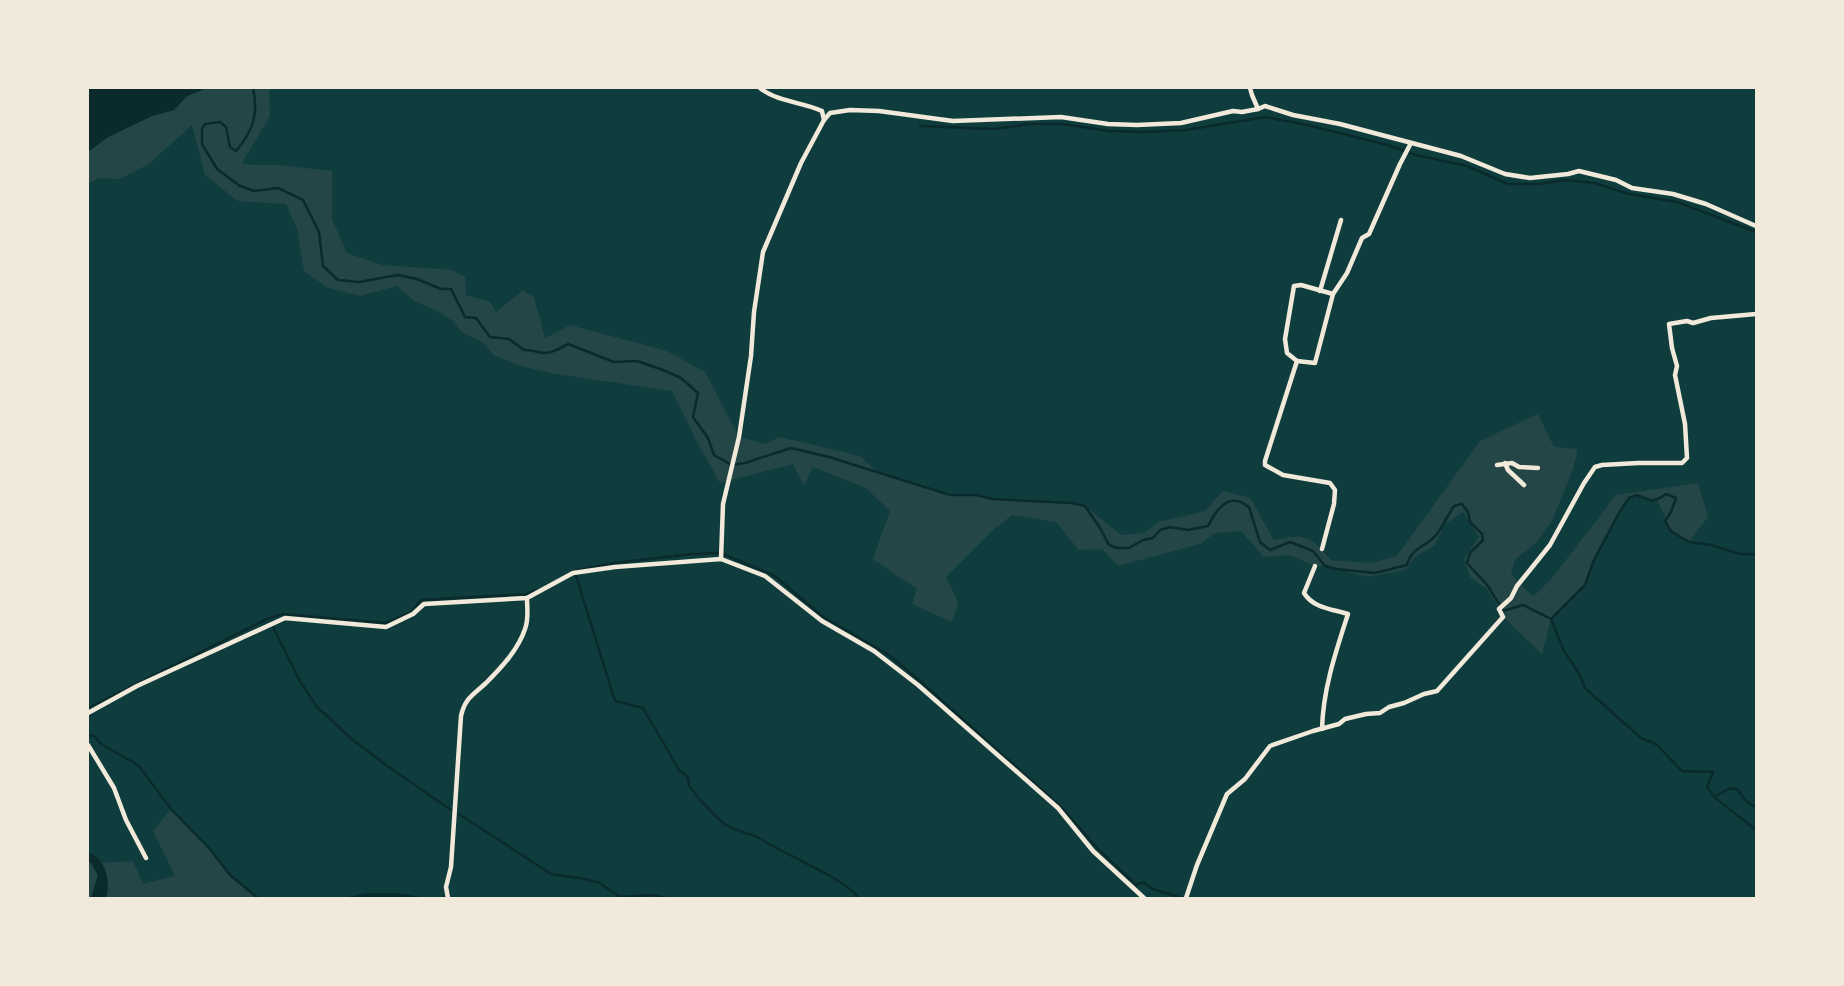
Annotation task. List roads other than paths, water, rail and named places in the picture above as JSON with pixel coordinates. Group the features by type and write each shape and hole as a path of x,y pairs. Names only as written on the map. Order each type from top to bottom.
{"street":[{"path":"760,88 790,102 815,108 822,112 824,120"},
{"path":"1250,88 1258,109"},
{"path":"721,559 723,504 739,437 763,252 802,163 824,120 830,113 850,110 892,112 953,121 1061,117 1108,124 1160,125 1189,121 1233,111 1242,112 1265,106 1292,115 1319,119 1461,156 1505,174 1530,178 1579,171 1616,180 1632,188 1674,194 1706,204 1756,226"},
{"path":"1333,294 1301,284 1294,286 1285,339 1288,353 1297,361 1315,363 1333,294 1347,273 1362,238 1369,234 1400,164 1411,144"},
{"path":"1320,291 1342,220"},
{"path":"1186,898 1197,865 1227,794 1246,777 1270,746 1339,724 1345,719 1380,713 1389,707 1404,704 1424,694 1437,692 1503,617 1499,609 1511,598 1516,586 1550,545 1584,483 1595,467 1602,465 1682,462 1687,458 1685,424 1675,375 1677,366 1672,348 1669,324 1688,321 1693,323 1711,318 1756,314"},
{"path":"1297,361 1265,465 1283,475 1330,483 1335,490 1322,549"},
{"path":"1505,463 1508,470 1524,485"},
{"path":"1497,465 1505,463 1519,467 1538,468"},
{"path":"88,713 137,686 285,618 386,626 413,614 424,604 527,598 573,572 721,559 765,576 822,621 874,651 918,684 1058,808 1093,851 1144,898"},
{"path":"1315,566 1304,594 1308,601 1315,605 1348,614 1330,671 1322,715 1322,729"},
{"path":"448,898 446,887 452,858 463,707 471,695 502,666 526,630 528,617 527,598"},
{"path":"88,745 114,788 126,820 146,858"}],"waterway":[{"path":"253,88 255,97 253,122 247,136 236,151 230,147 226,127 220,122 205,124 202,129 202,144 217,169 240,186 254,191 278,188 303,200 319,232 323,266 338,280 359,282 398,275 417,279 441,289 451,289 465,317 476,318 490,337 509,339 524,350 548,353 568,344 614,362 637,361 681,378 698,393 693,417 708,438 714,455 732,465 745,463 791,448 829,457 950,495 976,495 992,499 1072,503 1085,506 1109,545 1117,548 1129,548 1143,540 1153,538 1160,530 1170,527 1188,530 1208,526 1220,508 1228,502 1239,501 1249,507 1260,542 1270,550 1290,542 1313,551 1325,566 1375,573 1407,565 1416,550 1433,539 1437,534 1454,506 1462,504 1468,512 1470,522 1482,534 1483,540 1470,553 1467,563 1488,586 1503,611 1523,605 1551,619 1563,649 1580,675 1585,688 1641,738 1656,744 1682,771 1713,772 1707,787 1714,797 1730,788 1738,790 1748,802 1756,807"},
{"path":"920,126 994,129 1030,124 1062,124 1110,131 1144,132 1186,130 1265,117 1303,124 1388,145 1416,155 1467,166 1508,184 1539,184 1566,180 1594,183 1629,194 1677,202 1756,232"},
{"path":"1551,619 1585,585 1594,560 1620,511 1629,498 1637,495 1652,500 1666,494 1676,498 1671,512 1665,521 1671,531 1689,542 1711,545 1740,554 1756,554"},
{"path":"573,571 614,563 691,554 721,553 775,576 823,617 889,655 920,681 1061,807 1100,851 1136,885 1143,882 1153,889 1182,898"},
{"path":"576,576 615,701 643,708 678,769 687,777 691,789 700,800 726,825 757,837 831,876 852,891 858,898"},
{"path":"88,708 267,619 283,614 385,623 410,613 421,600 526,594 538,590"},
{"path":"273,627 301,683 317,707 353,740 451,810"},
{"path":"88,735 94,736 101,744 138,765 171,809 209,848 230,875 258,898"},
{"path":"1714,797 1756,830"},
{"path":"459,814 551,874 598,882 620,897 652,895 665,898"}]}
